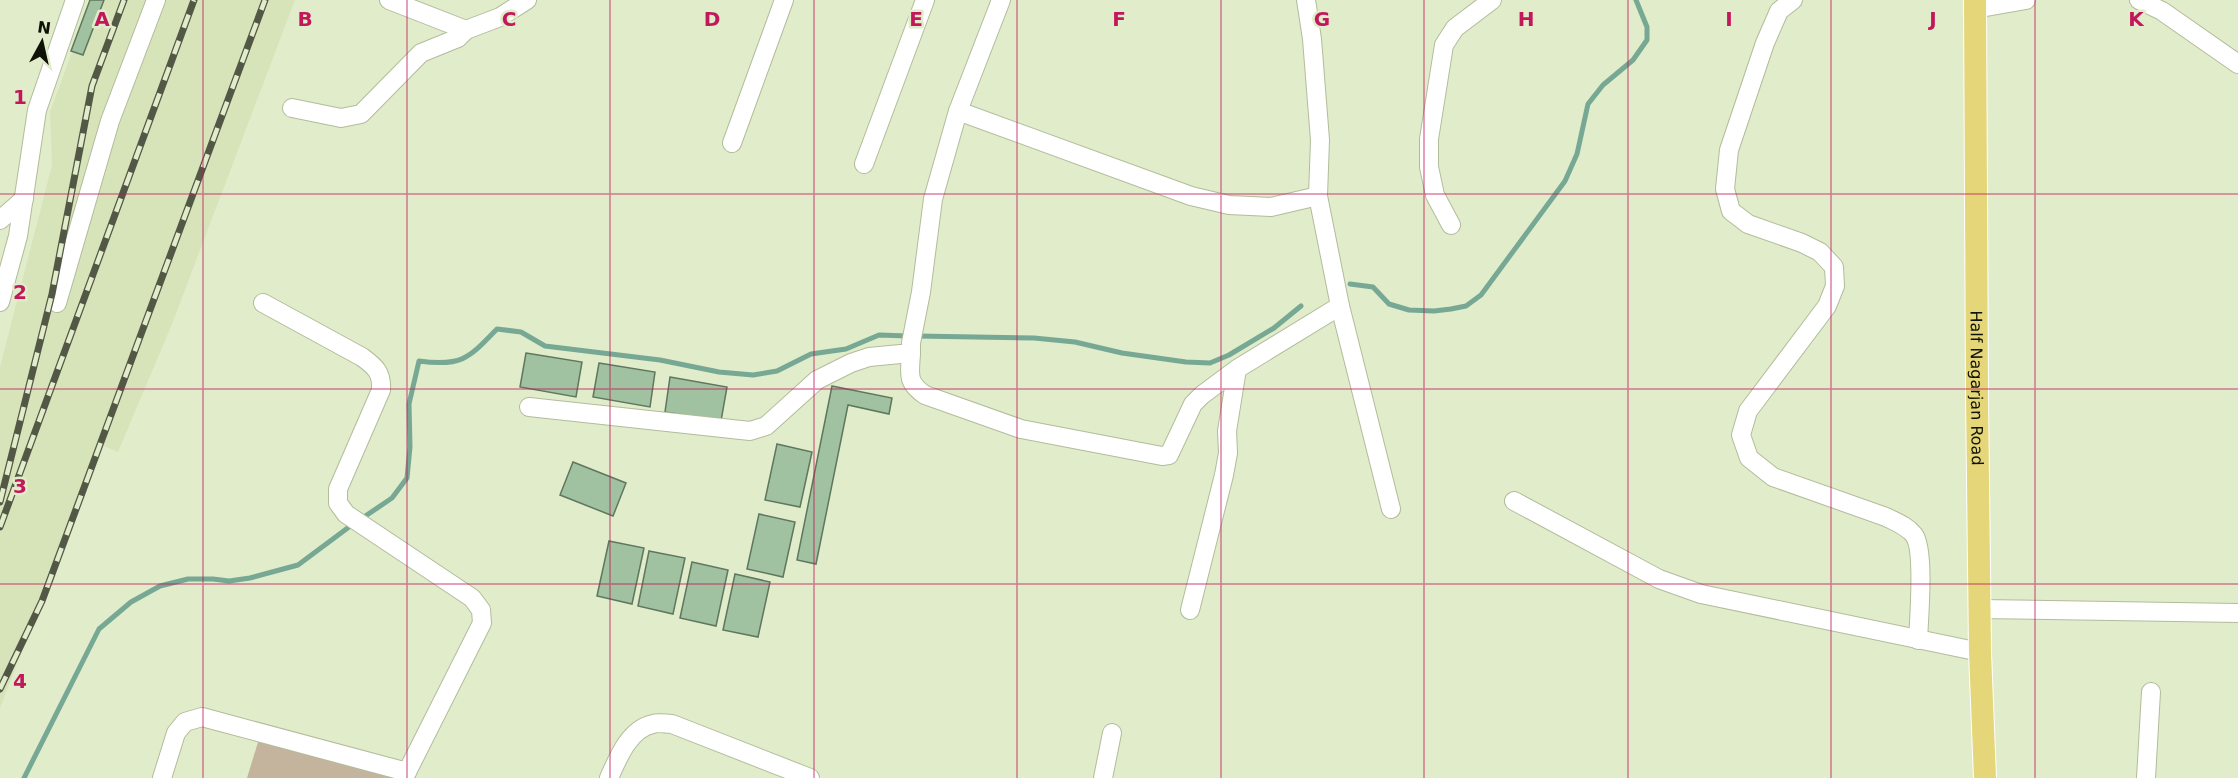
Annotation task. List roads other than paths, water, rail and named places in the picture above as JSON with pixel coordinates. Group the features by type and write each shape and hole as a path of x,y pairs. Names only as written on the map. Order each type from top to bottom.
{"main road":[{"name":"Half Nagarjan Road","path":"1975,5 1980,652 1985,778"}],"street":[{"path":"0,302 18,236 37,110 75,0"},
{"path":"57,303 110,121 156,0"},
{"path":"389,0 466,30"},
{"path":"292,108 341,118 361,114 421,53 458,39 466,30 500,17 527,0"},
{"path":"732,143 784,0"},
{"path":"864,165 925,0"},
{"path":"1001,0 957,111 933,199 911,348 909,377 914,388 925,395 1021,429 1162,456 1170,455 1193,404 1237,369 1340,306"},
{"path":"1306,0 1312,39 1320,140 1318,195 1340,306 1391,509"},
{"path":"1451,225 1436,195 1429,167 1429,139 1444,45 1455,28 1492,0"},
{"path":"1793,0 1779,11 1765,43 1729,150 1725,189 1731,211 1748,224 1802,243 1820,252 1834,267 1834,286 1827,306 1748,411 1741,435 1749,458 1773,477 1886,517 1902,525 1915,537 1919,554 1918,639"},
{"path":"1975,5 2026,0"},
{"path":"2139,0 2162,11 2238,64"},
{"path":"957,111 1191,196 1229,205 1271,207 1318,195"},
{"path":"0,220 24,199"},
{"path":"162,778 176,733 185,722 202,717 405,775 482,622 481,610 472,598 364,527 346,514 338,503 338,489 381,390 382,379 377,367 263,303"},
{"path":"529,407 750,431 766,426 818,380 851,363 911,348"},
{"path":"1190,610 1224,474 1228,453 1227,430 1237,369"},
{"path":"1514,501 1659,579 1701,594 1980,652"},
{"path":"1980,609 2238,614"},
{"path":"2146,778 2151,692"},
{"path":"609,778 636,732 654,723 672,724 810,778"},
{"path":"1103,778 1113,733"}],"waterway":[{"path":"1350,284 1373,287 1389,304 1409,310 1434,311 1466,306 1481,295 1565,181 1577,154 1588,104 1603,85 1633,60 1647,40 1647,27 1636,0"},
{"path":"917,336 1034,338 1075,342 1122,353 1210,363 1229,355 1274,328 1301,306"},
{"path":"361,519 392,498 407,478 410,447 409,404 419,361 445,363 464,358 497,329 521,332 545,346 660,360 719,372 753,375 777,371 811,354 846,349 879,335 908,336"},
{"path":"24,778 99,629 131,602 160,586 188,579 229,581 250,578 298,565 353,524"}],"railway":[{"path":"0,502 52,294 92,86 124,0"},
{"path":"0,527 194,0"},
{"path":"0,689 42,601 265,0"}]}
